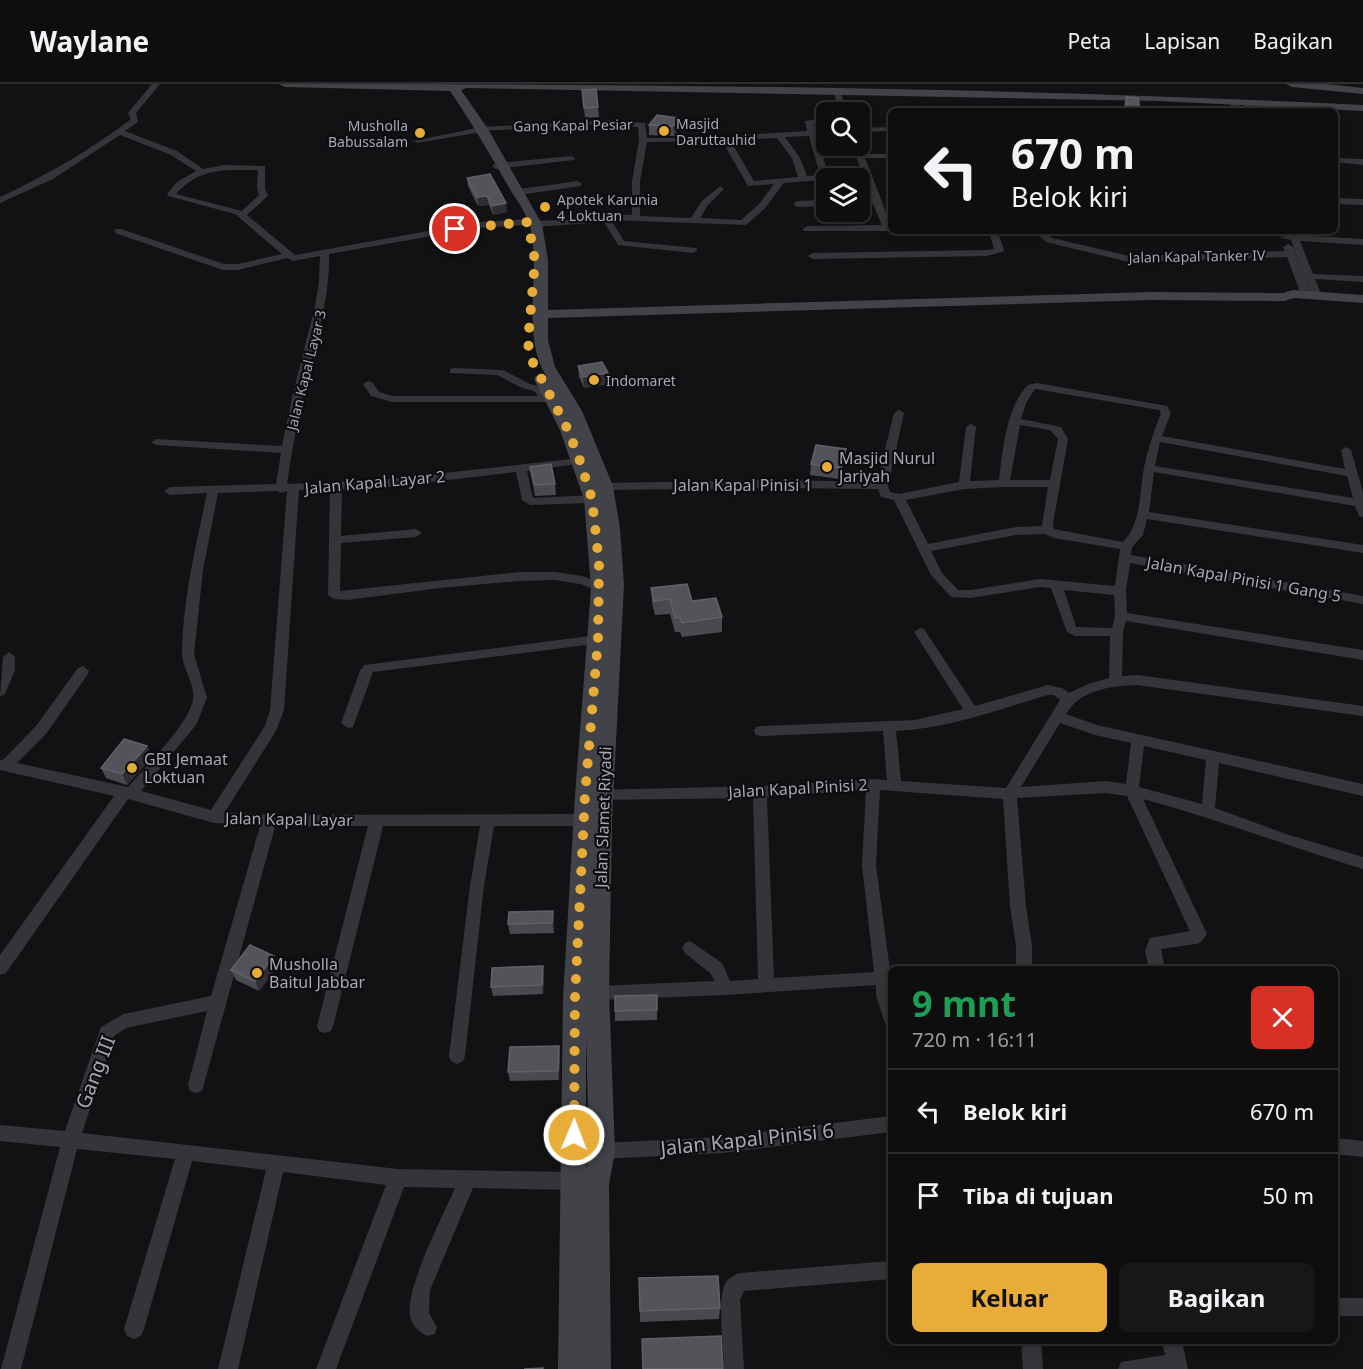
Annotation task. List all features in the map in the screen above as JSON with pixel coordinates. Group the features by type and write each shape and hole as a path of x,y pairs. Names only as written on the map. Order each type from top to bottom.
{"street":[{"path":"0,200 50,177 120,132 135,120 132,113 156,84"},
{"path":"285,84 836,91 1158,98 1248,107 1363,108"},
{"path":"1292,84 1363,91"},
{"name":"Jalan Slamet Riyadi","path":"454,86 532,223 535,261 528,342 530,357 549,399 568,430 580,461 598,492"},
{"path":"836,91 840,102"},
{"path":"816,122 808,123 822,168"},
{"name":"Gang Kapal Pesiar","path":"479,130 559,123 633,123 643,126 636,181 636,217"},
{"path":"870,130 888,129"},
{"path":"417,141 479,130"},
{"path":"120,132 178,156 196,165 200,171"},
{"path":"643,140 693,140 812,133"},
{"path":"779,135 796,158 803,178"},
{"path":"724,137 749,183 803,178 816,179"},
{"path":"860,156 888,226"},
{"path":"870,156 888,156"},
{"path":"499,165 571,158"},
{"path":"1338,160 1363,162"},
{"name":"Jalan Slamet Riyadi","path":"499,165 519,192 532,223 541,260 541,340 548,367 574,411 598,492 615,584 613,640 594,795 584,820 575,998 572,1369"},
{"path":"242,215 264,196 261,188 262,169 200,171 187,178 172,191 171,195 233,210 242,215 288,255 298,258 324,251 478,225 636,217 747,222 782,180"},
{"path":"519,192 578,184"},
{"path":"694,220 704,204 720,189"},
{"path":"870,201 877,201"},
{"path":"1338,201 1363,202"},
{"path":"797,204 816,203"},
{"path":"606,219 621,243 693,250"},
{"path":"807,229 888,228"},
{"path":"118,231 223,267 238,267 288,255"},
{"path":"813,256 987,253 999,249 994,234"},
{"name":"Jalan Kapal Tanker IV","path":"1042,234 1049,240 1129,259 1291,254"},
{"path":"1288,234 1291,254 1299,275 1312,296"},
{"path":"1288,234 1363,242"},
{"path":"1288,234 1309,276 1312,296"},
{"name":"Jalan Kapal Layar 3","path":"214,817 271,727 277,711 287,450 305,362 322,303 326,278 324,251"},
{"path":"1299,275 1363,279"},
{"path":"542,314 1152,296 1284,297 1293,294 1363,299"},
{"path":"1284,297 1297,302 1363,307"},
{"path":"454,371 499,372 526,386 538,389 549,399"},
{"path":"368,384 375,394 392,399 549,399"},
{"path":"1004,483 1015,421 1030,389 1042,386 1163,408 1166,413 1156,438 1149,468 1143,515 1137,535 1126,552 1120,591 1121,616 1117,632 1115,681"},
{"path":"899,412 882,486 885,494 899,498 964,485 1056,484"},
{"path":"924,549 1016,531 1047,529 1064,443 1060,433 1052,427 1015,421"},
{"path":"964,485 971,427"},
{"path":"1156,438 1351,473"},
{"path":"156,442 287,450"},
{"path":"1149,468 1362,508 1351,473 1347,450"},
{"name":"Jalan Kapal Layar 2","path":"170,491 336,487 580,461"},
{"name":"Jalan Kapal Pinisi 1","path":"521,467 528,500 534,502 598,492 776,484 882,486"},
{"path":"336,487 334,595 490,577 562,576 576,578 600,588"},
{"path":"0,968 128,793 191,721 197,710 200,698 188,654 197,570 213,490"},
{"path":"899,498 937,575 955,594 971,594 1027,584 1120,591"},
{"path":"1143,515 1363,549"},
{"name":"Jalan Slamet Riyadi","path":"597,1369 596,1184 602,1151 594,795 598,640 604,528"},
{"name":"Jalan Kapal Pinisi 1 Gang 5","path":"1047,529 1054,534 1126,552 1363,600"},
{"path":"335,540 416,533"},
{"path":"1056,585 1071,629 1075,632 1117,632"},
{"path":"1121,616 1363,655"},
{"path":"920,632 972,712"},
{"path":"348,723 366,670 369,668 598,640"},
{"path":"0,691 9,670 9,657"},
{"path":"3,766 41,730 83,671"},
{"path":"1024,966 1010,793 1068,699 1093,687 1115,681 1162,682 1363,711"},
{"path":"760,730 928,723 1048,690 1057,691 1068,699"},
{"path":"1056,716 1095,730 1363,790"},
{"path":"889,726 894,785"},
{"path":"1138,740 1132,791 1200,934 1155,943 1153,951 1156,966"},
{"path":"1208,811 1213,757"},
{"name":"Jalan Kapal Layar","path":"3,766 128,793 214,817 269,821 584,820"},
{"path":"873,784 869,865 884,995 888,1008"},
{"name":"Jalan Kapal Pinisi 2","path":"594,795 760,792 873,784 980,793 1106,787 1132,791 1208,811 1284,839 1363,863"},
{"path":"760,792 766,985"},
{"path":"326,1026 377,820"},
{"path":"457,1056 477,886 488,820"},
{"path":"196,1085 217,1002 269,821"},
{"path":"690,948 716,968 726,988"},
{"path":"597,993 883,978"},
{"name":"Gang III","path":"11,1369 71,1139 107,1032 124,1021 217,1002"},
{"name":"Jalan Kapal Pinisi 6","path":"602,1151 722,1145 888,1124"},
{"path":"0,1133 186,1152 398,1178 573,1181"},
{"path":"1338,1146 1363,1149"},
{"path":"134,1329 186,1152"},
{"path":"228,1369 276,1163"},
{"path":"326,1369 398,1178"},
{"path":"428,1327 419,1316 421,1290 468,1179"},
{"path":"734,1369 731,1300 733,1288 740,1282 888,1270"},
{"path":"1338,1307 1363,1307"},
{"path":"1031,1344 1033,1369"},
{"path":"1128,1369 1177,1366 1173,1344"}],"building":[{"path":"596,89 598,107 584,108 582,90"},
{"path":"1126,97 1138,98 1140,108 1127,108"},
{"path":"657,115 679,118 673,126 649,125"},
{"path":"490,174 506,203 492,206 487,196 477,197 467,178"},
{"path":"602,362 608,373 583,377 578,366"},
{"path":"816,445 846,449 841,468 811,464"},
{"path":"551,464 555,484 534,485 530,467"},
{"path":"687,584 692,601 716,598 722,617 682,623 680,617 675,618 670,599 654,601 651,588"},
{"path":"124,739 147,746 122,774 101,768"},
{"path":"553,911 552,923 508,924 509,912"},
{"path":"250,945 274,956 255,981 231,970"},
{"path":"543,966 542,985 491,987 492,968"},
{"path":"657,995 657,1010 615,1011 615,996"},
{"path":"559,1046 558,1071 508,1072 510,1047"},
{"path":"718,1276 720,1308 640,1311 639,1278"},
{"path":"721,1336 723,1369 643,1369 642,1339"}],"place":[{"name":"Masjid Daruttauhid","path":"664,131"},
{"name":"Musholla Babussalam","path":"420,133"},
{"name":"Apotek Karunia 4 Loktuan","path":"545,207"},
{"name":"Indomaret","path":"594,380"},
{"name":"Masjid Nurul Jariyah","path":"827,467"},
{"name":"GBI Jemaat Loktuan","path":"132,768"},
{"name":"Musholla Baitul Jabbar","path":"257,973"}],"route":[{"path":"455,229 528,222 535,261 528,342 530,357 568,430 580,461 592,499 596,529 600,588 585,795 575,998 574,1135"}]}
